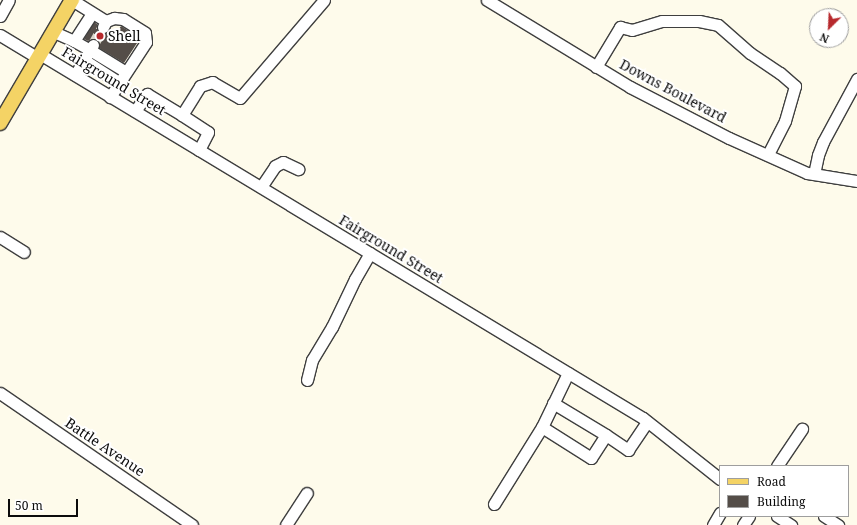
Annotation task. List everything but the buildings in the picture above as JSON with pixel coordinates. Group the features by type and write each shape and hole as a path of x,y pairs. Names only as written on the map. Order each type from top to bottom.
{"main road":[{"path":"0,123 72,0"}],"street":[{"path":"0,16 9,0"},
{"path":"72,0 92,13 105,24 114,18 123,19 145,33 146,42 110,96"},
{"path":"182,115 200,86 212,82 240,98 324,0"},
{"name":"Downs Boulevard","path":"487,0 630,87 729,138 807,173 857,181"},
{"path":"74,41 92,13"},
{"path":"596,67 620,27 632,30 662,21 700,21 718,25 750,53 780,73 795,86 785,121 768,156"},
{"path":"54,32 91,48 126,72"},
{"name":"Fairground Street","path":"0,35 75,75 568,373 647,422 719,477"},
{"path":"75,75 91,48"},
{"path":"84,60 120,83"},
{"path":"814,174 818,155 857,79"},
{"path":"135,111 147,94 182,115 208,132 199,150"},
{"path":"261,187 275,166 283,162 298,169"},
{"path":"0,237 24,252"},
{"path":"306,380 312,360 332,326 355,279 370,253"},
{"path":"494,504 542,427 568,373"},
{"name":"Battle Avenue","path":"0,393 192,525"},
{"path":"553,403 628,450 647,422"},
{"path":"542,427 591,458 606,435"},
{"path":"779,465 802,429"},
{"path":"286,525 307,493"},
{"path":"713,525 719,515"},
{"path":"826,517 838,525"},
{"path":"778,520 791,525"}],"tunnel":[{"path":"93,45 103,27"}],"place":[{"name":"Shell","path":"100,36"}]}
